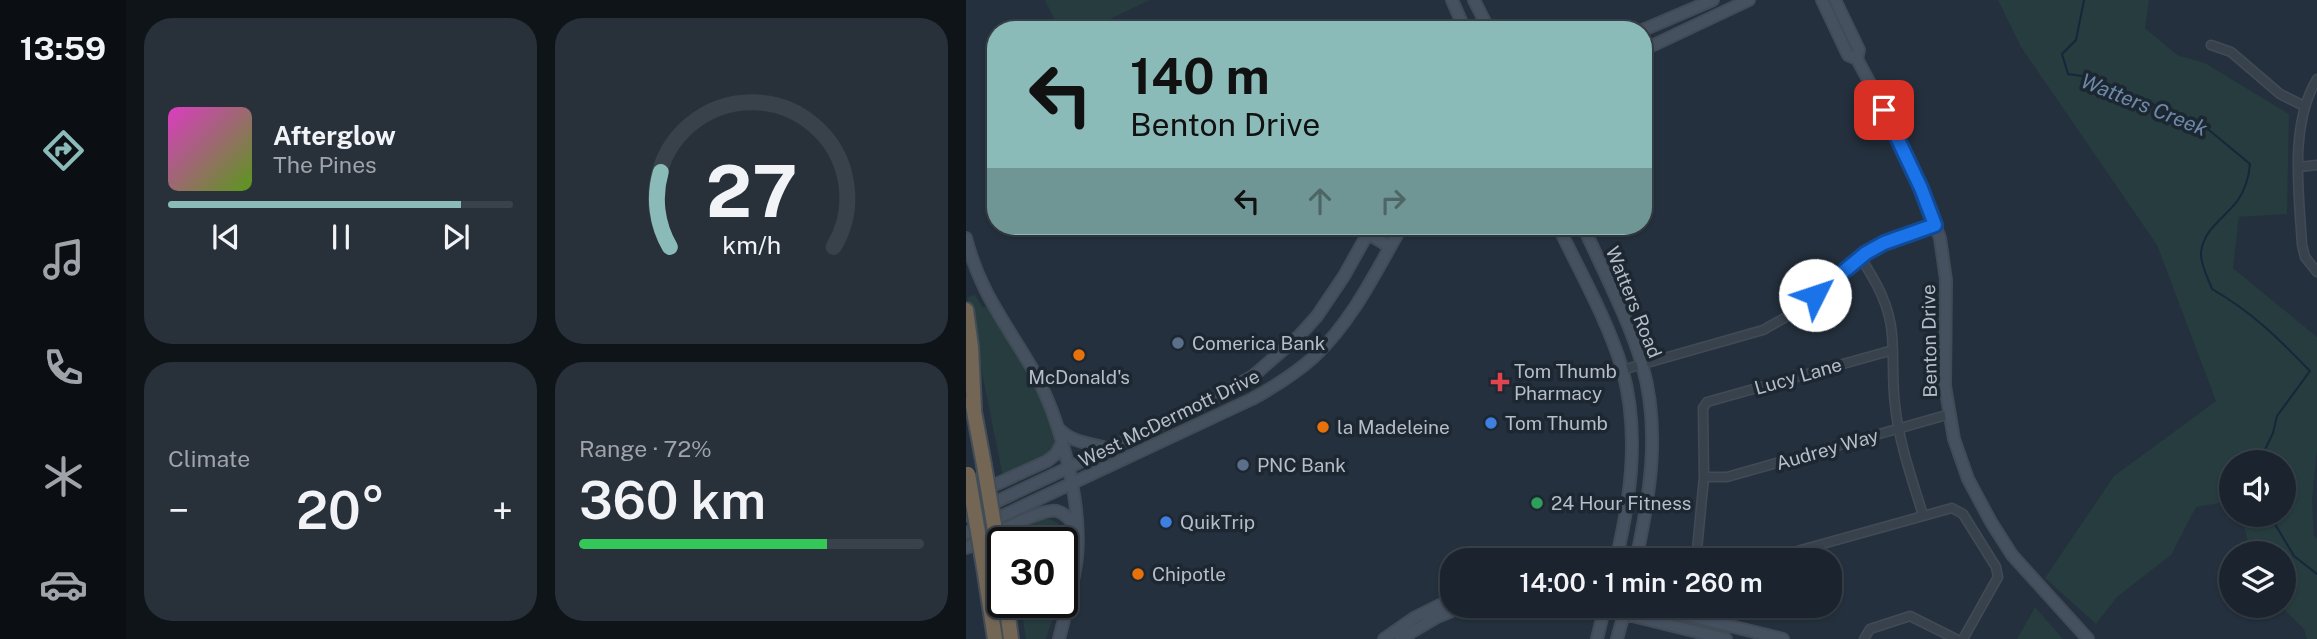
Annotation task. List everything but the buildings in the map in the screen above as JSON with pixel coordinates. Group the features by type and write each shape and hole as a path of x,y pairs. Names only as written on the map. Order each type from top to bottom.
{"highway":[{"path":"966,310 974,409"},
{"path":"966,370 994,527"},
{"path":"967,469 995,639"},
{"path":"1008,618 1011,639"}],"main road":[{"path":"1452,0 1461,21"},
{"path":"1474,0 1484,21"},
{"path":"1652,26 1713,0"},
{"path":"1652,46 1749,0"},
{"name":"Benton Drive","path":"1822,0 1848,55 1857,59"},
{"name":"Benton Drive","path":"1835,0 1859,50 1857,59 1921,188 1943,251 1946,281 1945,386 1954,439 1968,479 2000,537 2024,569 2088,639"},
{"path":"1652,40 1655,44"},
{"name":"West McDermott Drive","path":"966,516 1244,383 1279,355 1317,316 1344,276 1366,235"},
{"path":"1375,235 1390,247"},
{"name":"West McDermott Drive","path":"966,533 1252,399 1294,373 1329,341 1359,300 1397,235"},
{"name":"Watters Road","path":"1562,235 1614,344 1622,370 1631,423 1632,463 1619,548"},
{"name":"Watters Road","path":"1587,235 1633,337 1649,400 1652,462 1648,504 1639,548"},
{"path":"966,238 984,289 1035,374 1058,428 1068,469 1077,527"},
{"path":"1244,383 1252,399"},
{"path":"1058,428 1079,442 1110,449"},
{"path":"966,498 1046,461 1056,454 1062,443"},
{"path":"1012,527 1044,512 1059,511 1075,527"},
{"path":"966,548 987,538"},
{"path":"1384,639 1404,624 1440,604"},
{"path":"1400,639 1440,616"},
{"path":"1059,639 1064,618"},
{"path":"1597,639 1602,618"},
{"path":"1617,639 1623,618"},
{"path":"1655,618 1726,639"},
{"path":"1698,618 1783,639"}],"street":[{"path":"2211,45 2231,52 2280,94 2304,106"},
{"path":"2317,79 2304,106 2298,142 2302,245 2305,257 2317,272"},
{"path":"2299,167 2317,165"},
{"path":"1622,370 1763,330 1795,312 1860,257 1884,243 1935,225"},
{"path":"1860,257 1871,273 1887,309 1893,349 1895,407 1923,515"},
{"name":"Lucy Lane","path":"1704,477 1704,405 1713,400 1893,349"},
{"name":"Audrey Way","path":"1704,477 1727,477 1950,414"},
{"path":"1697,548 1704,477"},
{"path":"1807,548 1952,508 1962,514 1996,567 1998,577 1964,639"},
{"path":"1864,639 1870,629 1910,616 1956,639"}],"green space":[{"path":"1045,0 1150,0 1106,21 1056,21"},
{"path":"1998,0 2149,0 2145,28 2177,55 2205,63 2289,114 2287,214 2239,217 2233,268 2317,337 2317,450 2312,501 2314,536 2317,538 2317,639 2307,639 2304,629 2293,618 2296,618 2296,541 2248,541 2244,527 2296,527 2296,450 2219,450 2219,503 2196,507 2171,555 2117,597 2096,624 2045,578 2114,476 2216,401 2157,245 2021,47"},
{"path":"975,295 983,308 987,306 1032,378 1043,399 1055,438 1053,453 1003,477 967,297"},
{"path":"1045,518 1060,527 1024,527"},
{"path":"2035,607 2063,639 2017,639"},
{"path":"1023,618 1053,618 1046,639 1026,639"}],"waterway":[{"name":"Watters Creek","path":"2084,0 2076,40 2062,54 2068,74 2082,76 2124,95 2153,104 2167,114 2203,125 2250,164 2241,196 2206,236 2201,257 2212,289 2264,326 2310,371 2277,416 2265,450"},
{"name":"Watters Creek","path":"2277,527 2294,556 2317,574"}],"place":[{"name":"Comerica Bank","path":"1178,343"},
{"name":"McDonald's","path":"1079,355"},
{"name":"Tom Thumb Pharmacy","path":"1500,382"},
{"name":"Tom Thumb","path":"1491,423"},
{"name":"la Madeleine","path":"1323,427"},
{"name":"PNC Bank","path":"1243,465"},
{"name":"24 Hour Fitness","path":"1537,503"},
{"name":"QuikTrip","path":"1166,522"},
{"name":"Chipotle","path":"1138,574"}],"route":[{"path":"1815,295 1866,253 1884,243 1935,225 1921,188 1884,110"}]}
